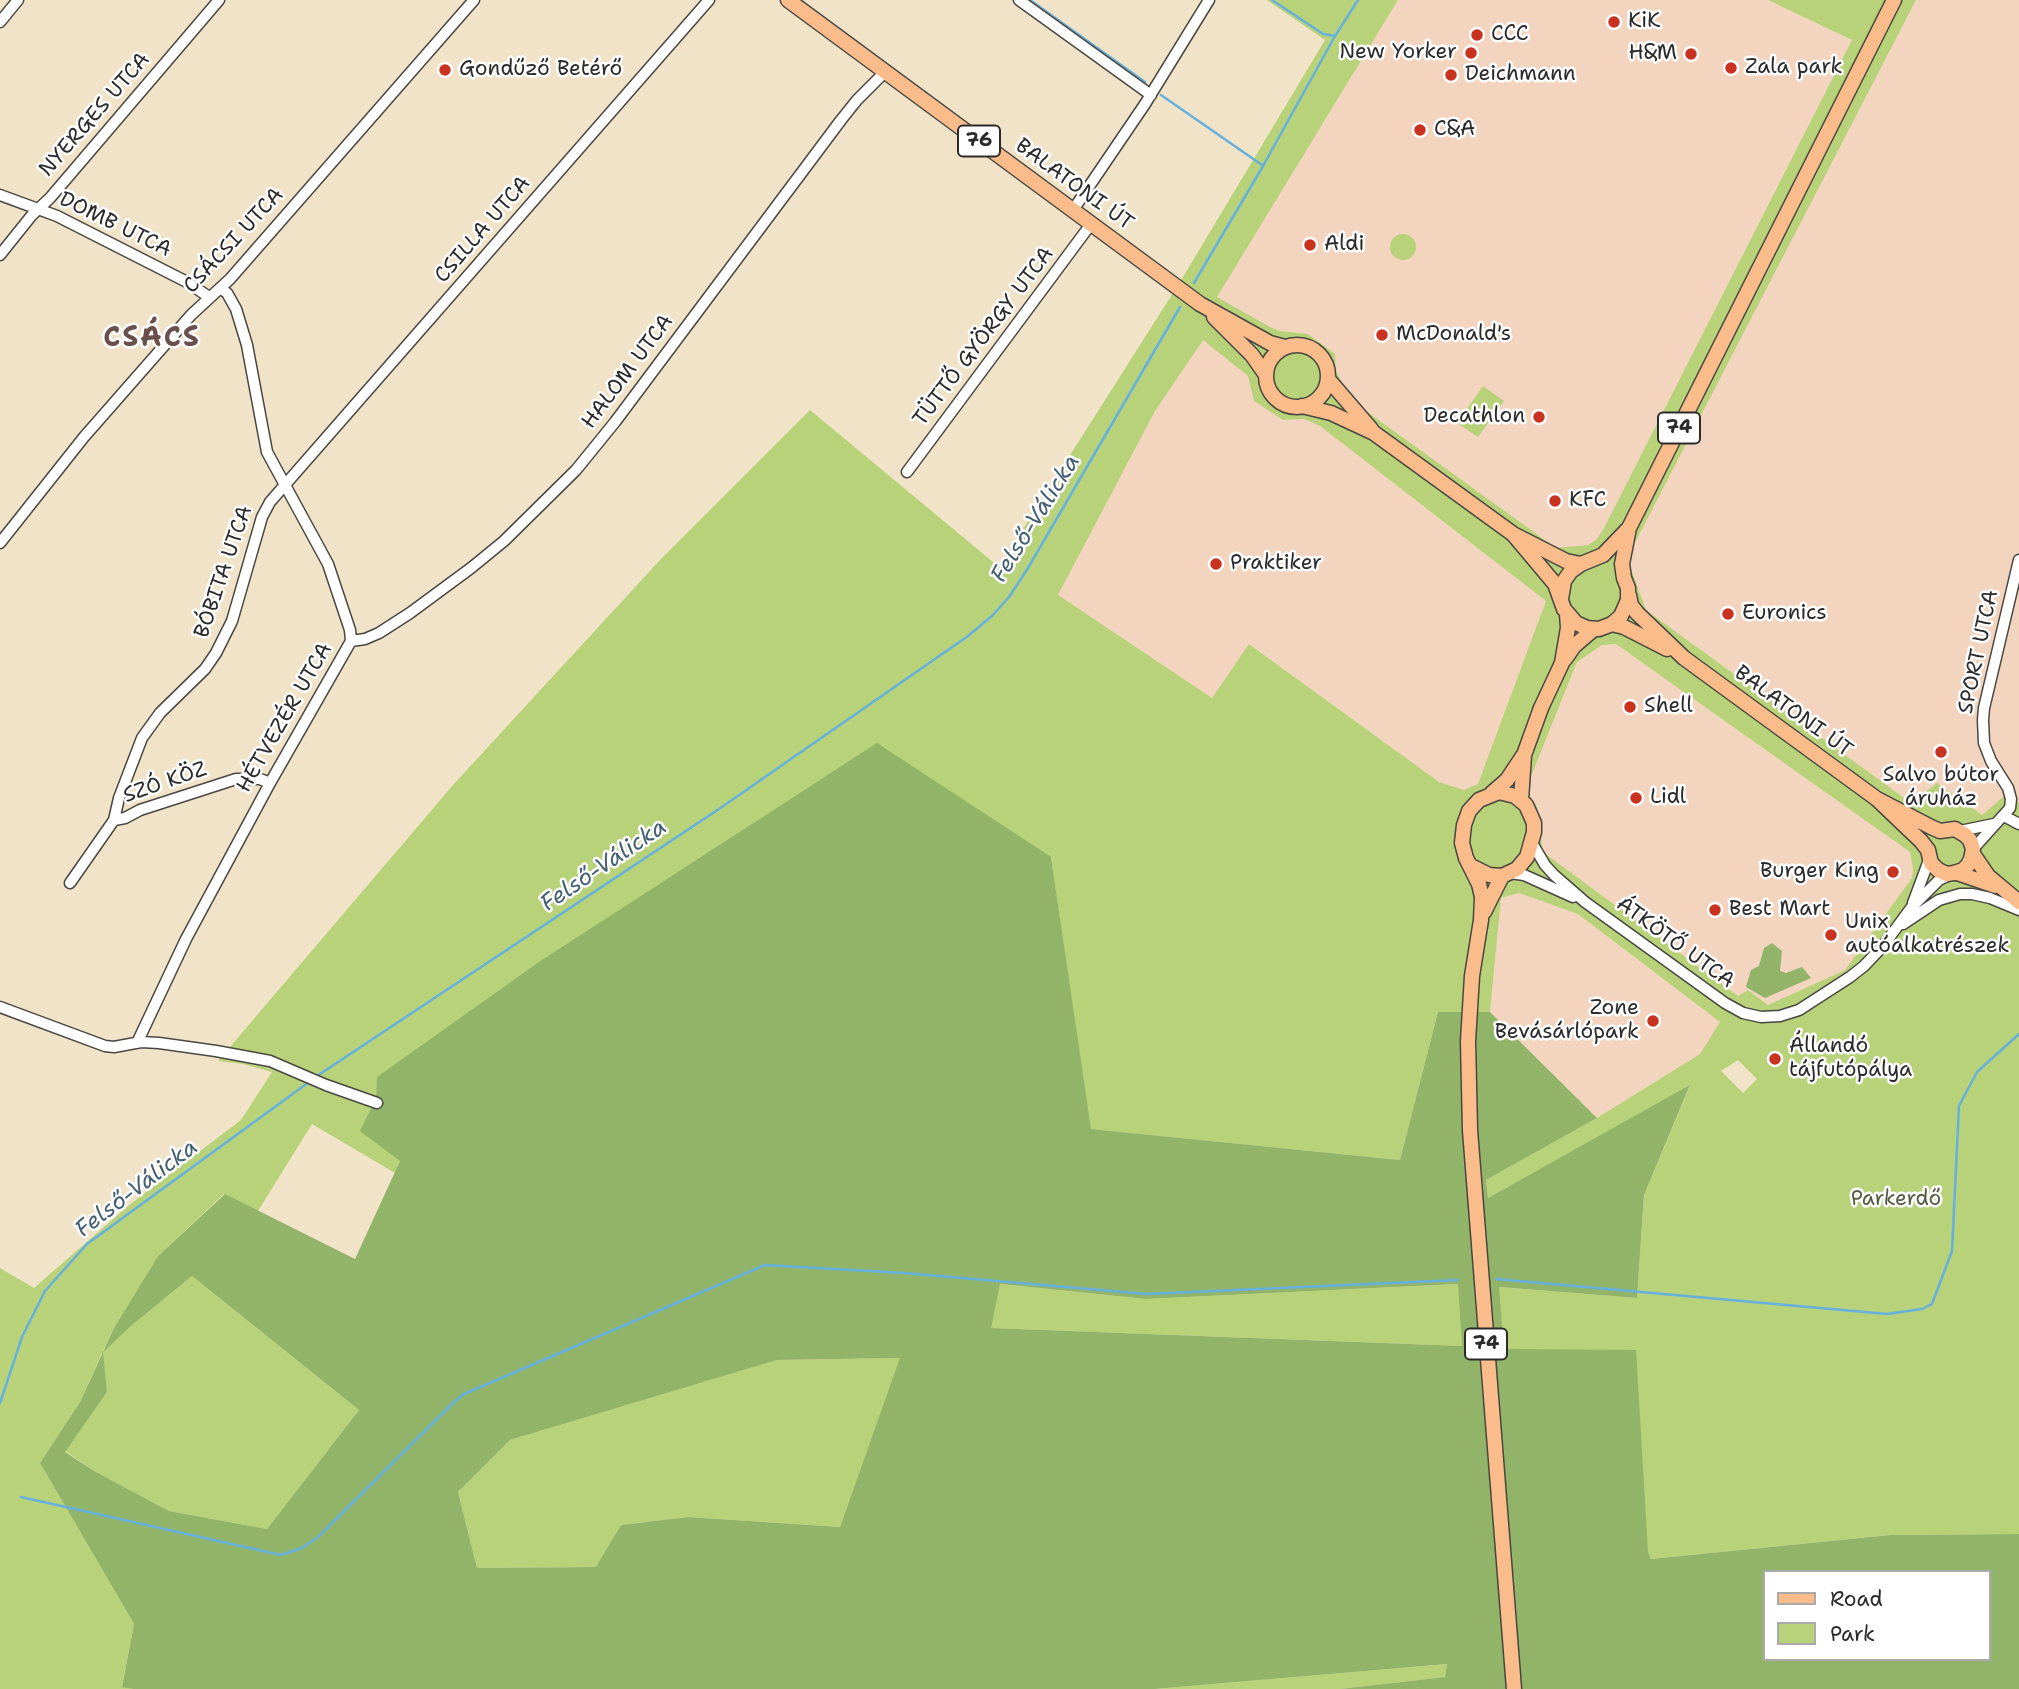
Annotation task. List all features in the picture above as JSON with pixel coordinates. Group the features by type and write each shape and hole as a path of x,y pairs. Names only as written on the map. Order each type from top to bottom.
{"main road":[{"name":"BALATONI ÚT","path":"789,0 1200,304 1270,343 1285,347"},
{"name":"74","path":"1629,594 1622,564 1629,528 1894,0"},
{"name":"BALATONI ÚT","path":"1200,304 1252,355 1266,375"},
{"name":"76","path":"1285,347 1300,345 1313,349 1323,359 1328,379 1374,433"},
{"path":"1266,375 1271,358 1285,347"},
{"name":"76","path":"1266,375 1269,389 1286,405 1331,413 1374,433 1513,534 1566,561 1585,563"},
{"path":"1302,407 1318,399 1328,379"},
{"name":"74","path":"1562,663 1568,628 1567,614 1561,599 1564,581 1571,571 1603,555 1629,528"},
{"name":"76","path":"1513,534 1555,584 1561,599"},
{"path":"1585,563 1601,562 1612,566 1624,578"},
{"name":"BALATONI ÚT","path":"1629,594 1631,605 1637,613 1684,658 1877,799 1940,831 1960,831 1970,840 1973,851 1988,876 2014,898"},
{"path":"1612,624 1625,611 1629,594"},
{"path":"1567,614 1581,626 1594,629"},
{"name":"BALATONI ÚT","path":"1612,624 1624,627 1684,658"},
{"name":"74","path":"1514,1689 1469,1117 1468,1041 1482,897 1462,843 1464,825 1472,806 1507,780 1524,755 1541,708 1562,663 1574,646 1594,629 1612,624"},
{"name":"74","path":"1481,920 1506,874 1517,869 1527,857 1532,843 1533,816 1521,800 1524,755"},
{"path":"1492,793 1507,793 1521,800"},
{"name":"BALATONI ÚT","path":"1877,799 1921,841 1938,870 1981,880 2014,898"},
{"path":"1928,855 1930,840 1940,831"},
{"path":"1954,873 1968,865 1973,851"},
{"path":"1471,866 1489,875 1506,874"}],"street":[{"path":"0,22 18,0"},
{"name":"NYERGES UTCA","path":"0,255 219,0"},
{"name":"CSÁCSI UTCA","path":"0,543 84,437 209,297 230,279 474,0"},
{"name":"CSILLA UTCA","path":"285,486 709,0"},
{"path":"1019,0 1151,95"},
{"path":"1073,210 1151,95 1209,0"},
{"name":"HALOM UTCA","path":"351,641 379,633 410,614 471,568 505,541 576,470 615,422 841,120 886,72"},
{"name":"DOMB UTCA","path":"0,195 39,209 187,282 209,297"},
{"name":"TÜTTŐ GYÖRGY UTCA","path":"907,472 1091,224"},
{"name":"HÉTVEZÉR UTCA","path":"137,1043 186,939 351,641 350,630 328,564 267,452 247,345 236,309 227,293 220,288"},
{"name":"BÓBITA UTCA","path":"70,883 114,820 118,798 142,738 160,713 205,669 225,637 239,601 262,517 270,502 285,486"},
{"name":"SPORT UTCA","path":"2004,816 2010,808 2011,799 2008,788 1988,755 1983,736 1983,720 2019,560"},
{"name":"SZÓ KÖZ","path":"114,820 236,779 260,779 270,783"},
{"path":"1973,851 1994,824 2004,816 2019,824"},
{"path":"1960,831 1994,824"},
{"name":"ÁTKÖTŐ UTCA","path":"1532,843 1550,870 1585,902 1725,1003 1753,1016 1770,1017 1799,1010 1857,972 1895,930"},
{"path":"1911,908 1928,855"},
{"path":"1895,930 1911,908 1939,880 1954,873"},
{"name":"ÁTKÖTŐ UTCA","path":"1506,874 1524,875 1585,902"},
{"path":"1895,930 1939,900 1960,894 1990,898 2019,910"},
{"path":"0,1007 105,1046 159,1043 270,1061 304,1077 377,1103"}],"shaded area":[{"path":"1398,0 1768,0 1852,40 1603,530 1596,540 1587,545 1556,548 1362,408 1343,386 1336,370 1335,354 1308,334 1280,331 1270,327 1217,297"},
{"path":"1916,0 2019,0 2019,803 2011,790 1982,816 1911,803 1646,610 1626,558"},
{"path":"1203,339 1248,376 1282,420 1304,419 1320,426 1546,601 1479,784 1464,790 1439,782 1250,644 1212,698 1058,595 1155,411"},
{"path":"1616,644 1910,852 1912,878 1845,970 1768,1005 1748,990 1738,997 1543,852 1537,807 1526,789 1577,662 1602,645"},
{"path":"1519,893 1578,914 1720,1022 1700,1054 1597,1118 1490,1012 1501,898"}],"green space":[{"name":"Parkerdő","path":"1267,0 1398,0 1217,297 1270,327 1280,331 1308,334 1335,354 1336,370 1343,386 1362,408 1556,548 1588,545 1596,540 1603,530 1852,40 1768,0 1916,0 1627,558 1646,610 1911,803 1937,783 1982,815 2011,790 2019,803 2019,1534 1890,1535 1651,1559 1504,1349 1498,1287 1637,1298 1644,1195 1690,1086 1488,1198 1486,1180 1597,1118 1700,1054 1720,1022 1578,914 1519,893 1501,898 1490,1012 1438,1012 1400,1160 1090,1129 1051,857 400,1161 395,1173 312,1124 258,1211 224,1194 158,1256 103,1351 192,1276 359,1410 267,1529 169,1511 96,1472 65,1451 107,1392 102,1353 80,1402 40,1463 134,1624 122,1686 133,1689 0,1689 0,1268 34,1288 128,1206 241,1120 272,1072 218,1061 453,785 660,560 810,410 999,567 1180,282 1325,40","holes":["1203,340 1248,376 1254,401 1283,420 1304,419 1320,426 1546,601 1478,784 1464,790 1439,782 1249,644 1212,698 1058,595 1155,411","1616,644 1910,852 1912,878 1845,970 1768,1005 1748,990 1738,996 1543,852 1537,807 1526,789 1577,662 1602,645","1738,1060 1757,1079 1743,1093 1721,1071"]},
{"path":"1403,234 1412,238 1416,247 1412,256 1403,260 1394,256 1390,247 1394,238"},
{"path":"1483,386 1504,401 1478,437 1457,423"},
{"path":"877,743 1051,857 1091,1129 1400,1160 1438,1012 1490,1012 1597,1118 1486,1180 1488,1198 1690,1085 1644,1195 1637,1298 1499,1287 1504,1349 1636,1350 1648,1552 1651,1559 1890,1535 2019,1534 2019,1689 1340,1689 1445,1677 1447,1664 1155,1689 122,1687 134,1624 40,1463 80,1402 114,1328 158,1256 225,1194 355,1259 400,1161 360,1131 376,1099 377,1077 539,962","holes":["192,1276 359,1410 267,1529 169,1511 65,1452 107,1392 103,1352","1000,1284 1146,1299 1458,1284 1462,1346 991,1328","900,1358 840,1527 688,1517 621,1525 596,1567 477,1568 458,1492 510,1440 777,1360"]},
{"path":"1772,943 1782,951 1780,971 1786,973 1802,967 1811,978 1765,998 1746,987 1751,970 1759,966 1764,948"},
{"path":"1000,1284 1146,1299 1459,1284 1462,1346 990,1328"},
{"path":"901,1358 840,1527 688,1517 621,1525 597,1567 477,1568 458,1492 510,1440 777,1360"},
{"path":"1447,1664 1445,1677 1340,1689 1155,1689"}],"waterway":[{"path":"1030,0 1145,82"},
{"path":"1272,0 1323,34 1335,36"},
{"name":"Felső-Válicka","path":"1194,283 1358,0"},
{"path":"1161,95 1262,165"},
{"name":"Felső-Válicka","path":"317,1076 719,809 968,636 993,615 1028,568 1180,307"},
{"path":"1496,1279 1887,1314 1922,1309 1932,1304 1952,1251 1959,1106 1977,1072 2019,1034"},
{"name":"Felső-Válicka","path":"0,1403 22,1337 45,1291 87,1244 309,1082"},
{"path":"21,1497 281,1555 302,1548 318,1537 464,1394 765,1265 904,1273 1147,1294 1458,1280"}],"place":[{"name":"KiK","path":"1614,22"},
{"name":"CCC","path":"1477,35"},
{"name":"New Yorker","path":"1471,53"},
{"name":"H&M","path":"1691,54"},
{"name":"Zala park","path":"1731,68"},
{"name":"Gondűző Betérő","path":"445,70"},
{"name":"Deichmann","path":"1451,75"},
{"name":"C&A","path":"1420,130"},
{"name":"Aldi","path":"1310,245"},
{"name":"McDonald's","path":"1382,335"},
{"name":"Decathlon","path":"1539,417"},
{"name":"KFC","path":"1555,501"},
{"name":"Praktiker","path":"1216,564"},
{"name":"Euronics","path":"1728,614"},
{"name":"Shell","path":"1630,707"},
{"name":"Salvo bútor áruház","path":"1941,752"},
{"name":"Lidl","path":"1636,798"},
{"name":"Burger King","path":"1893,872"},
{"name":"Best Mart","path":"1715,910"},
{"name":"Unix autóalkatrészek","path":"1831,935"},
{"name":"Zone Bevásárlópark","path":"1653,1021"},
{"name":"Állandó tájfutópálya","path":"1775,1059"}],"district":[{"name":"CSÁCS","path":"152,339"}]}
